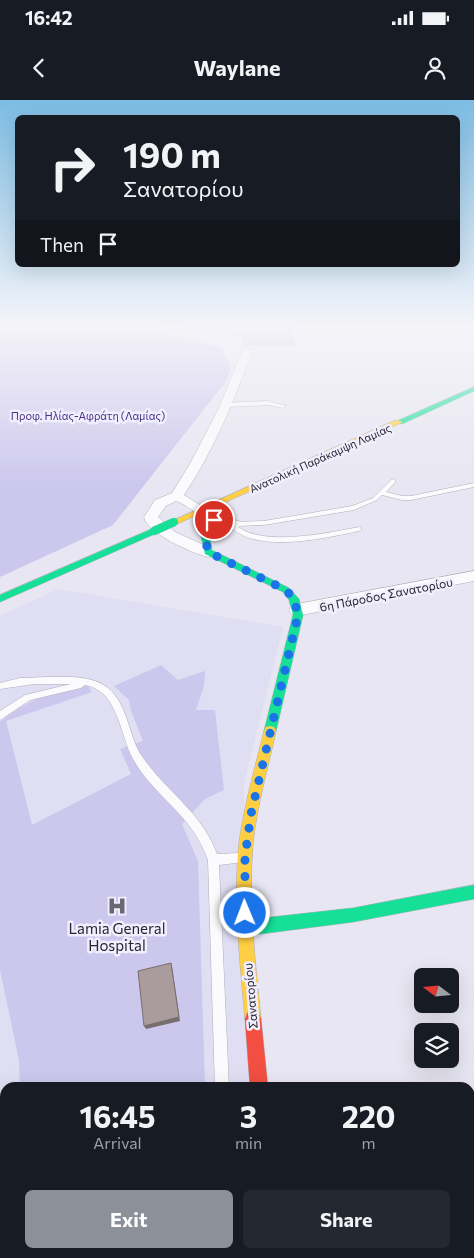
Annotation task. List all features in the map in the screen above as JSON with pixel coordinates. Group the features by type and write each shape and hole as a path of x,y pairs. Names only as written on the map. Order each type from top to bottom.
{"street":[{"path":"176,497 192,475 206,450 236,379"},
{"name":"Ανατολική Παράκαμψη Λαμίας","path":"0,599 474,389"},
{"path":"234,524 214,520 184,499 176,497 162,502 153,513 152,521 170,535 279,584 292,596 297,610"},
{"path":"208,552 203,527 214,520"},
{"name":"6η Πάροδος Σανατορίου","path":"297,610 474,576"},
{"name":"Σανατορίου","path":"258,1082 245,928 245,857 253,804 297,625 297,610"},
{"path":"245,928 353,915 474,892"}],"lane":[{"path":"226,405 270,403 283,406"},
{"path":"359,529 317,537 278,538 245,535 235,529 234,524 264,523 340,511 365,504 374,499 393,481"},
{"path":"381,493 411,498 474,485"},
{"path":"0,686 9,682 70,680 96,684 104,689 114,701 136,756 156,782 204,834 210,846 213,860 222,1082"},
{"path":"0,716 28,697 76,685 96,684"},
{"path":"213,860 245,857"}],"shaded area":[{"name":"Lamia General Hospital","path":"58,589 283,627 244,783 248,1082 0,1082 0,616"}],"green space":[{"name":"Προφ. Ηλίας-Αφράτη (Λαμίας)","path":"0,379 227,379 113,525 0,577"},
{"path":"161,665 178,680 205,671 204,686 196,710 215,710 224,790 205,799 182,824 198,861 205,1082 20,1082 19,1060 0,970 0,722 19,708 53,692 88,686 92,692 6,721 32,825 131,774 120,749 143,741 131,711 129,700 114,686"}],"building":[{"path":"171,963 179,1017 144,1026 138,971"}],"traffic: fast":[{"path":"399,422 474,389"},
{"path":"214,520 203,527 208,552 286,590 294,599 298,615 270,731"},
{"path":"154,531 174,522"},
{"path":"0,599 154,531"},
{"path":"245,928 353,915 474,892"}],"traffic: slow":[{"path":"174,522 399,422"},
{"path":"253,1019 245,919 245,859 251,811 270,731"}],"traffic: jam":[{"path":"253,1019 258,1082"}],"place":[{"name":"Lamia General Hospital","path":"117,906"}],"route":[{"path":"214,520 203,527 208,552 279,584 294,599 298,615 251,814 245,857 245,913"}]}
